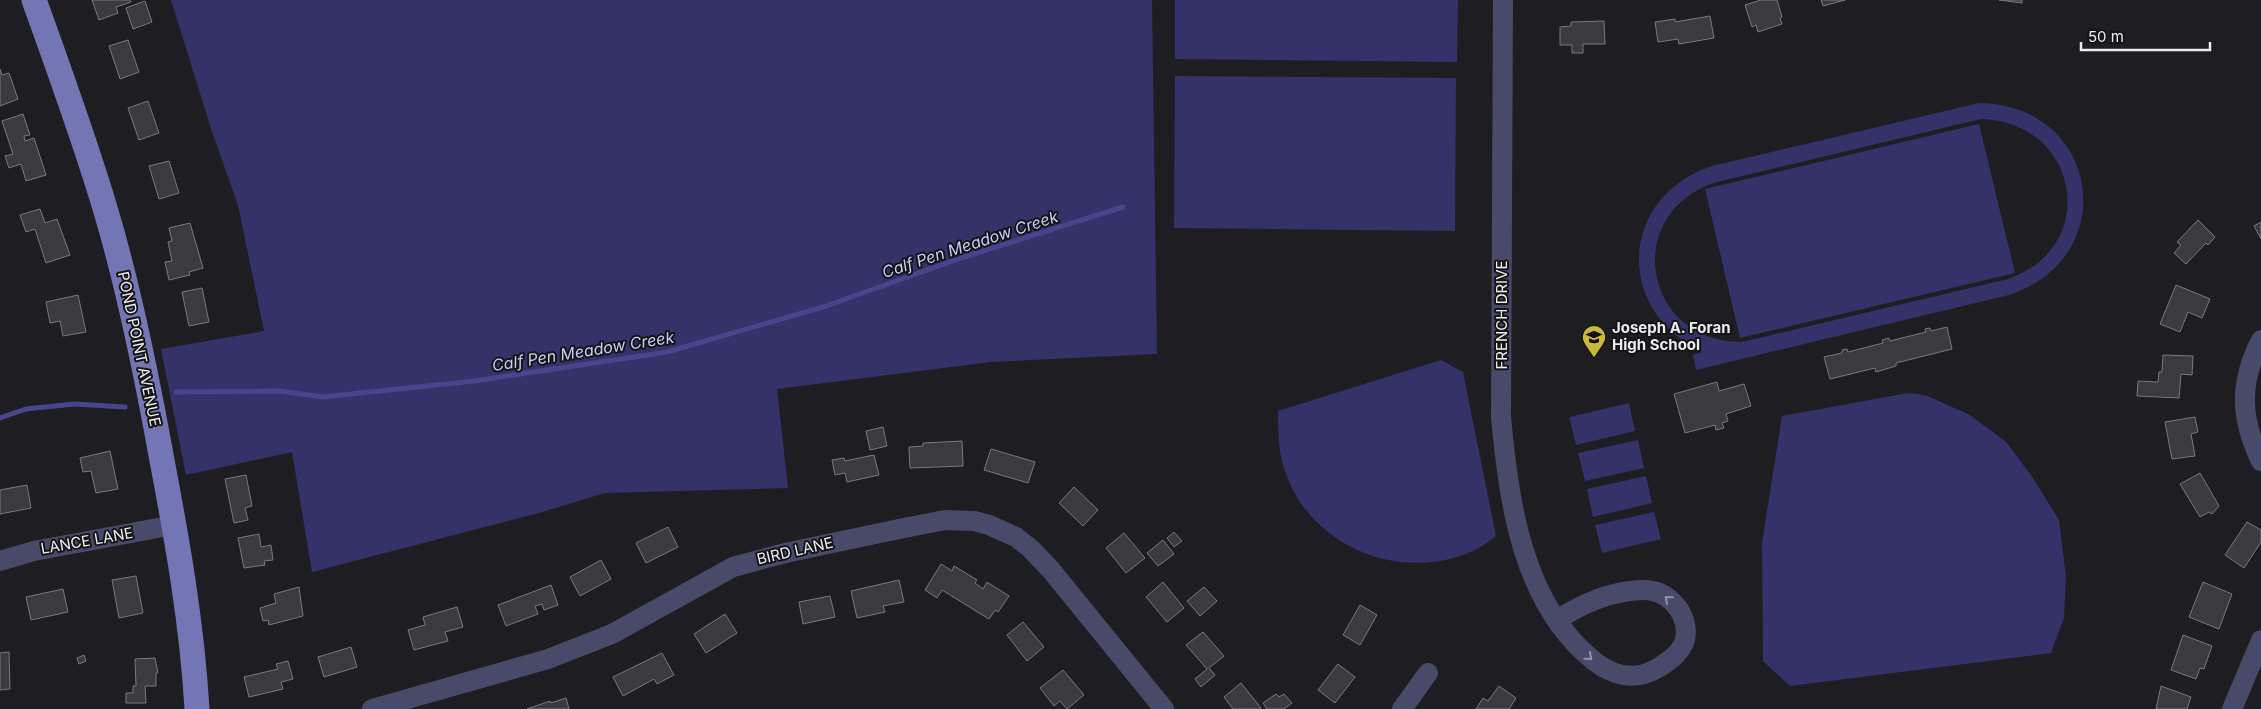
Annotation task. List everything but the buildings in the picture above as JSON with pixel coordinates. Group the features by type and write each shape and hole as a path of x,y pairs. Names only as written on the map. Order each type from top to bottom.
{"main road":[{"name":"POND POINT AVENUE","path":"34,0 106,210 152,408 174,525 195,663 197,709"}],"street":[{"name":"FRENCH DRIVE","path":"1503,0 1501,417 1507,479 1521,541 1540,592 1570,639 1601,667 1626,677 1652,671 1667,663 1678,654 1686,634 1685,625 1677,608 1669,598 1661,593 1650,590 1614,594 1580,605 1558,620"},
{"path":"2261,340 2255,352 2245,389 2244,403 2246,421 2261,461"},
{"name":"BIRD LANE","path":"372,709 556,656 612,634 733,567 785,552 945,520 974,521 989,525 1016,537 1031,549 1051,570 1164,709"},
{"name":"LANCE LANE","path":"0,561 34,551 174,525"},
{"path":"2232,709 2261,640"},
{"path":"1402,709 1428,673"}],"shaded area":[{"path":"171,0 1152,0 1157,354 991,362 777,389 788,488 605,493 539,513 312,572 292,452 186,475 161,349 264,331 238,205 212,132"},
{"path":"1175,0 1458,0 1457,62 1175,59"},
{"path":"1175,76 1456,78 1455,231 1174,228"},
{"path":"1979,103 2019,110 2050,128 2072,154 2082,185 2082,218 2070,249 2046,276 2009,295 1696,370 1693,355 1702,352 1673,333 1653,310 1642,283 1639,255 1645,227 1659,202 1681,181 1712,166","holes":["1981,119 2014,125 2040,141 2058,163 2066,188 2066,215 2057,241 2038,263 2008,279 1742,342 1708,336 1682,321 1665,299 1656,273 1656,246 1666,220 1686,197 1717,182"]},
{"path":"1979,124 2015,273 1740,338 1705,189"},
{"path":"1441,360 1463,372 1496,536 1473,551 1445,560 1417,563 1389,560 1362,552 1337,539 1315,520 1298,498 1285,471 1281,456 1278,434 1278,411"},
{"path":"1908,393 1925,395 1970,415 2006,442 2031,475 2059,520 2066,577 2064,618 2051,653 1790,686 1763,661 1762,543 1782,416"},
{"path":"1629,403 1635,431 1576,445 1569,417"},
{"path":"1638,440 1644,468 1585,481 1578,453"},
{"path":"1646,476 1652,503 1593,517 1587,489"},
{"path":"1654,512 1661,539 1602,553 1595,525"}],"waterway":[{"name":"Calf Pen Meadow Creek","path":"176,392 280,391 323,397 474,381 667,352 823,307 964,257 1123,207"},
{"name":"Calf Pen Meadow Creek","path":"0,418 26,409 74,404 125,407"}],"place":[{"name":"Joseph A. Foran High School","path":"1594,358"}]}
